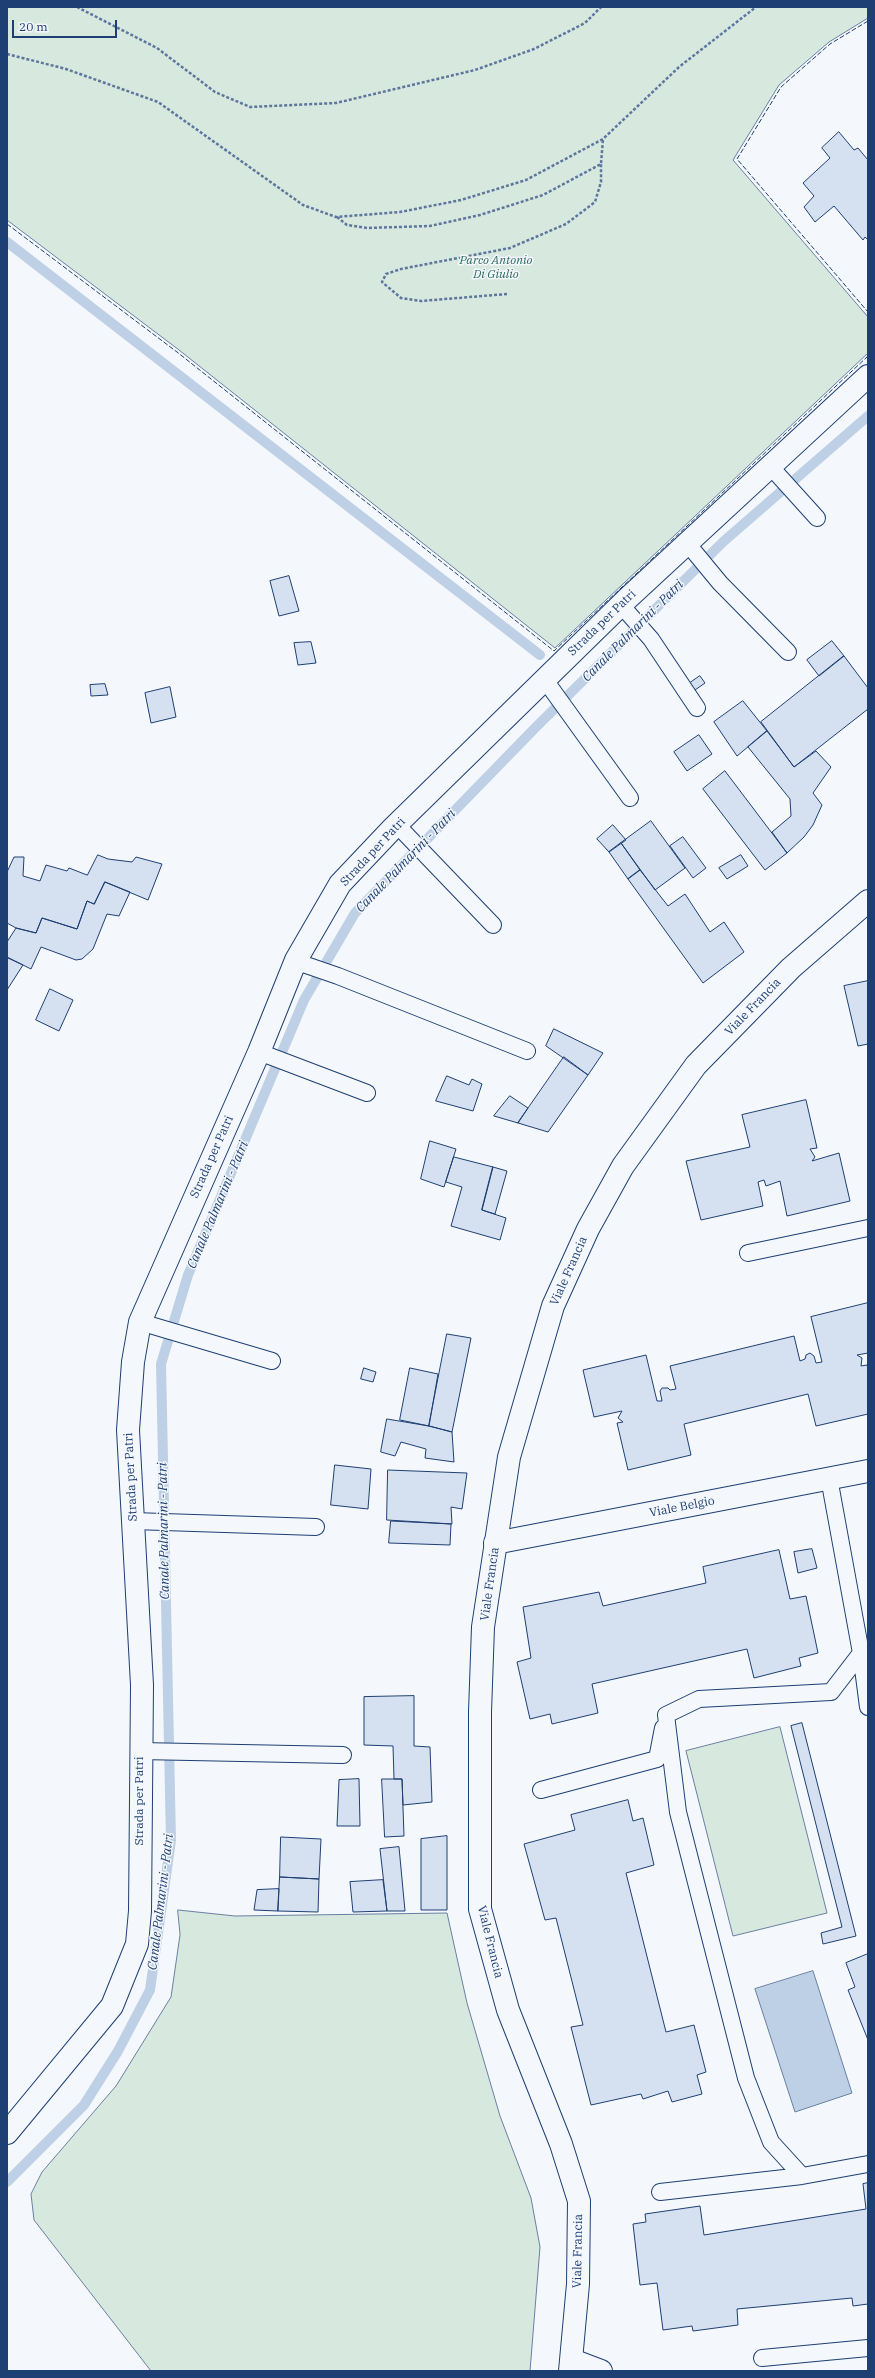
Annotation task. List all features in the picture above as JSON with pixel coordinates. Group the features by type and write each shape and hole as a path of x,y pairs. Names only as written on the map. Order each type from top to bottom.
{"street":[{"name":"Strada per Patri","path":"7,2133 112,2006 137,1944 140,1911 146,1752 142,1685 139,1521 128,1430 132,1362 147,1325 165,1262 264,1054 301,962 340,884 401,830 625,610 868,376"},
{"name":"Viale Francia","path":"571,2366 578,2284 579,2201 561,2144 508,2010 480,1909 480,1712 483,1627 509,1457 553,1306 588,1229 623,1166 696,1064 791,968 868,901"},
{"name":"Viale Belgio","path":"495,1543 868,1471"},
{"path":"571,2366 601,2371"}],"lane":[{"path":"773,469 812,514"},
{"path":"690,547 720,583 788,652"},
{"path":"625,610 651,639 697,708"},
{"path":"548,685 630,798"},
{"path":"401,830 494,925"},
{"path":"301,962 527,1051"},
{"path":"264,1054 367,1093"},
{"path":"748,1253 868,1228"},
{"path":"147,1325 272,1361"},
{"path":"828,1478 861,1653 868,1707"},
{"path":"139,1521 316,1527"},
{"path":"666,1715 699,1699 832,1692 861,1653"},
{"path":"541,1790 657,1759 666,1715"},
{"path":"666,1715 678,1812 746,2078 771,2142 802,2176"},
{"path":"146,1752 181,1751 343,1755"},
{"path":"660,2192 802,2176 868,2164"},
{"path":"762,2358 868,2348"}],"path":[{"path":"77,7 157,48 215,92 250,106 336,103 475,70 534,49 585,23 601,7"},
{"path":"336,217 400,212 461,200 526,180 603,139 679,66 756,7"},
{"path":"7,54 66,69 158,102 303,205 336,217 347,225 367,228 430,226 480,215 543,195 601,164"},
{"path":"508,294 421,302 401,298 382,282 386,274 401,269 510,248 566,224 595,202 601,182 603,139"}],"green space":[{"name":"Parco Antonio Di Giulio","path":"7,7 868,7 868,18 829,42 779,85 733,160 868,317 868,353 555,648 179,350 7,220"},
{"path":"780,1727 827,1913 733,1936 686,1751"},
{"path":"178,1910 235,1916 447,1913 467,2003 500,2116 531,2198 540,2247 530,2371 151,2371 34,2220 31,2194 42,2172 116,2086 171,1997 180,1935"}],"water":[{"path":"813,1971 852,2093 795,2112 755,1989"}],"building":[{"path":"839,132 854,150 858,148 868,160 868,240 865,237 863,240 834,206 815,222 804,207 814,196 803,183 830,158 822,148"},
{"path":"289,576 299,611 279,616 270,581"},
{"path":"832,641 844,656 819,676 807,660"},
{"path":"311,642 316,663 298,665 294,643"},
{"path":"844,656 868,688 868,709 794,767 761,722"},
{"path":"700,676 705,683 695,690 690,683"},
{"path":"105,684 108,695 91,696 90,685"},
{"path":"170,687 176,717 151,723 145,693"},
{"path":"743,701 767,731 737,756 714,722"},
{"path":"767,731 794,767 816,751 831,767 813,793 822,805 813,825 804,837 787,853 772,832 791,816 790,799 748,747"},
{"path":"699,735 712,754 687,771 674,752"},
{"path":"725,771 787,853 765,870 703,789"},
{"path":"651,821 685,868 655,890 621,843"},
{"path":"613,825 626,840 609,852 597,839"},
{"path":"683,837 706,868 693,878 670,846"},
{"path":"621,843 640,870 628,879 609,852"},
{"path":"98,855 108,859 132,862 136,857 162,864 148,900 105,882 94,904 87,901 77,929 42,918 36,933 16,928 7,923 7,872 14,857 24,857 23,876 40,881 46,865 67,871 69,868 87,875"},
{"path":"741,855 748,866 727,879 719,868"},
{"path":"640,870 668,906 685,894 710,932 724,922 744,952 703,983 628,879"},
{"path":"105,882 130,892 119,916 107,914 93,949 82,959 76,960 41,947 31,969 7,957 7,942 16,928 36,933 42,918 77,929 87,901 94,904"},
{"path":"8,958 23,965 7,990 7,960"},
{"path":"868,981 868,1044 858,1046 844,986"},
{"path":"50,989 73,1000 59,1031 36,1020"},
{"path":"554,1029 603,1053 588,1075 546,1046"},
{"path":"564,1057 588,1075 548,1132 518,1123"},
{"path":"447,1076 469,1085 472,1079 482,1084 473,1111 436,1101"},
{"path":"510,1096 528,1108 518,1123 494,1116"},
{"path":"806,1100 817,1148 810,1149 815,1157 812,1161 839,1153 850,1201 787,1216 780,1181 766,1186 764,1180 758,1182 763,1206 701,1220 686,1161 750,1147 742,1115"},
{"path":"430,1141 456,1149 444,1187 421,1179"},
{"path":"454,1157 493,1167 482,1210 506,1218 500,1240 451,1226 462,1187 446,1182"},
{"path":"493,1167 507,1171 495,1214 482,1210"},
{"path":"868,1303 868,1353 857,1355 862,1358 861,1366 867,1365 868,1369 868,1414 816,1426 808,1394 684,1424 691,1455 628,1470 617,1423 623,1422 618,1418 622,1411 594,1417 583,1370 646,1355 657,1401 662,1401 660,1391 662,1388 668,1388 670,1390 676,1389 670,1366 794,1336 800,1361 805,1359 806,1355 810,1353 814,1356 816,1363 822,1362 811,1317"},
{"path":"447,1334 471,1338 452,1432 429,1426"},
{"path":"364,1368 376,1372 373,1382 361,1379"},
{"path":"410,1368 438,1374 429,1426 400,1420"},
{"path":"387,1419 429,1426 452,1432 454,1462 425,1458 426,1449 401,1442 395,1456 381,1452"},
{"path":"335,1465 371,1469 368,1509 331,1505"},
{"path":"388,1470 467,1473 462,1509 451,1507 452,1524 387,1520"},
{"path":"391,1521 451,1524 450,1545 389,1543"},
{"path":"812,1549 817,1568 798,1573 794,1552"},
{"path":"779,1550 790,1599 806,1596 818,1653 799,1658 801,1666 754,1678 747,1649 592,1684 598,1713 552,1724 550,1714 530,1719 517,1662 531,1658 523,1607 599,1592 603,1606 706,1583 703,1567"},
{"path":"414,1696 414,1746 430,1747 432,1802 403,1805 402,1779 394,1779 393,1746 364,1745 364,1697"},
{"path":"802,1723 856,1936 823,1944 821,1933 842,1927 791,1726"},
{"path":"359,1779 360,1826 337,1826 339,1780"},
{"path":"382,1779 402,1779 404,1836 385,1837"},
{"path":"628,1800 633,1821 643,1818 654,1865 626,1873 666,2032 694,2025 706,2072 697,2075 702,2094 672,2102 668,2091 643,2099 641,2094 591,2105 571,2027 583,2025 556,1918 545,1920 524,1844 575,1830 571,1815"},
{"path":"447,1836 447,1910 421,1910 421,1839"},
{"path":"281,1837 321,1839 319,1879 280,1877"},
{"path":"399,1847 405,1911 387,1911 380,1849"},
{"path":"280,1877 319,1879 318,1912 278,1911"},
{"path":"383,1880 387,1911 353,1912 350,1882"},
{"path":"279,1889 278,1911 254,1910 257,1890"},
{"path":"868,1954 868,2040 848,1990 855,1987 846,1963"},
{"path":"868,2183 868,2304 853,2306 852,2298 737,2309 738,2325 693,2331 692,2326 663,2330 657,2283 640,2285 633,2224 646,2222 645,2214 700,2206 704,2235 866,2209 863,2184"}],"waterway":[{"path":"7,242 540,655"},
{"name":"Canale Palmarini - Patri","path":"7,2182 84,2105 118,2051 150,1990 171,1840 161,1364 188,1275 304,1000 355,913 536,727 724,541 868,416"}],"fence":[{"path":"868,21 830,44 781,87 737,159 868,312"},
{"path":"7,224 177,352 554,651 868,356"}]}
